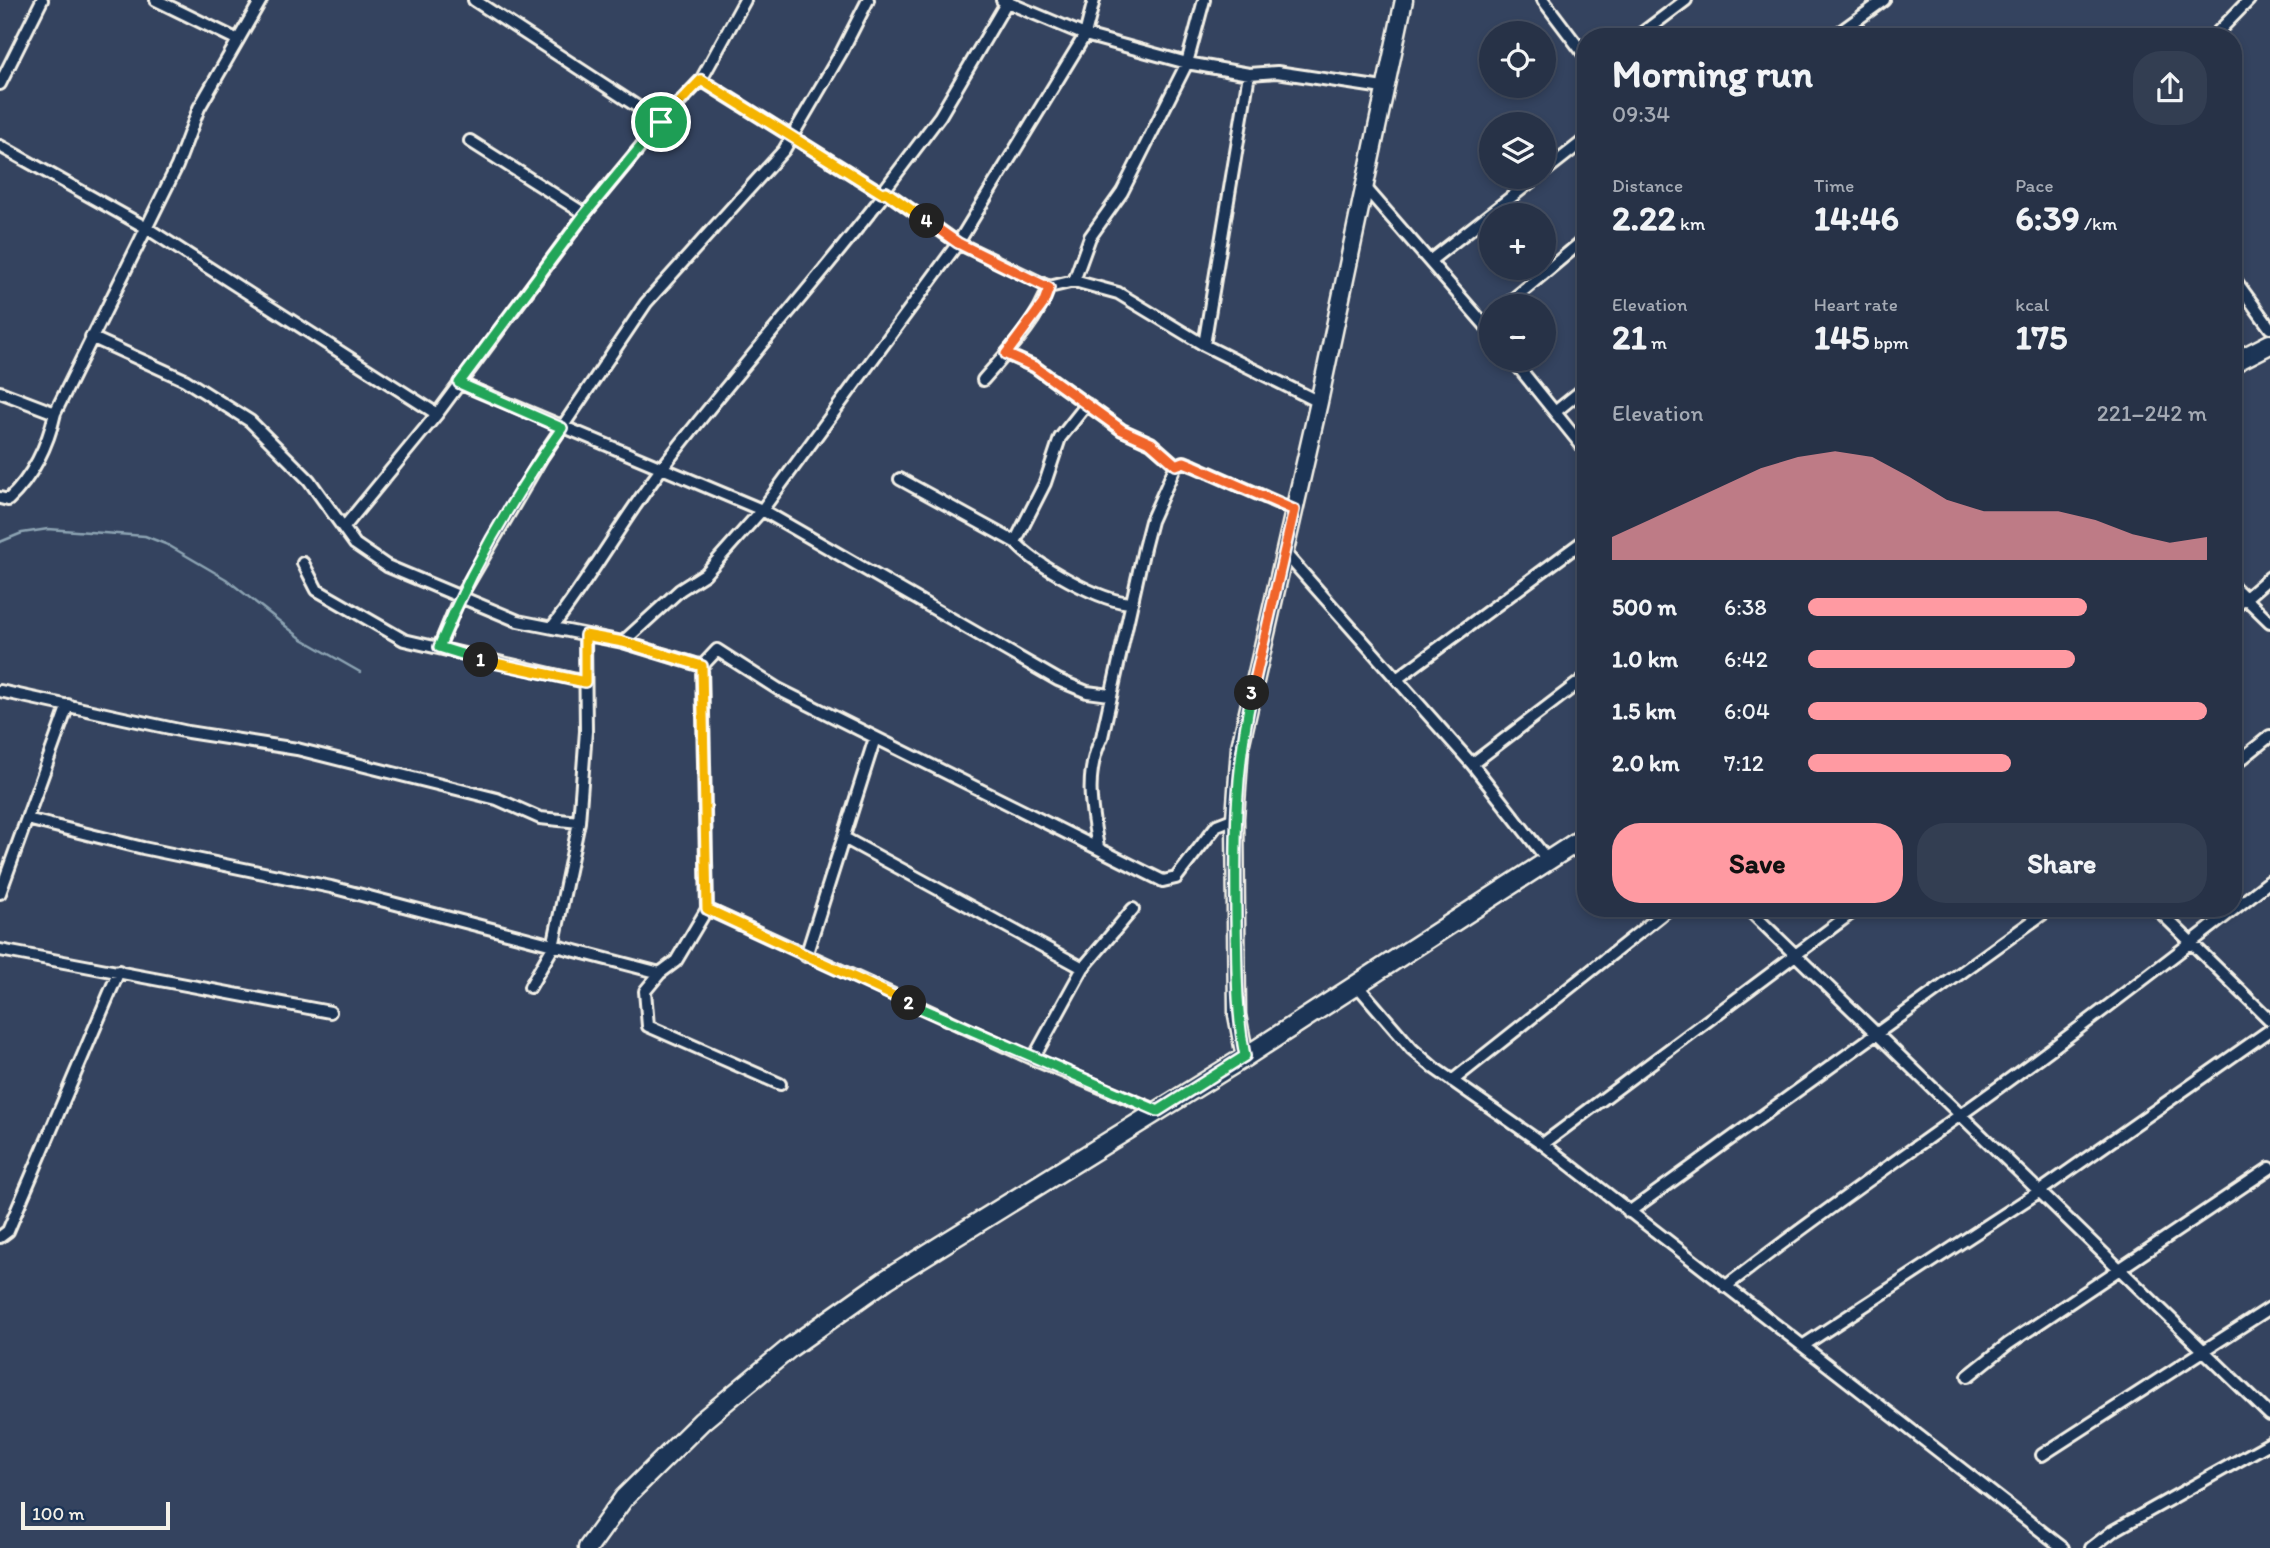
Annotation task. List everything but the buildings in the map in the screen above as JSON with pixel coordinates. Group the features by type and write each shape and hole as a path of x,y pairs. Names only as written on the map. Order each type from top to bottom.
{"main road":[{"path":"2242,358 2270,344"},
{"path":"588,1548 634,1488 702,1421 791,1348 887,1279 1245,1056 1577,842"}],"street":[{"path":"0,84 42,0"},
{"path":"156,0 236,39"},
{"path":"0,498 8,500 21,488 50,436 55,413 177,166 199,108 236,39 261,0"},
{"path":"474,0 661,122"},
{"path":"345,526 437,414 585,214 661,122 701,80 745,0"},
{"path":"439,647 459,599 542,457 646,303 784,150 842,51 868,0"},
{"path":"623,642 680,590 705,573 762,510 958,243 1084,35 1094,0"},
{"path":"1074,281 1090,237 1122,192 1188,63 1204,0"},
{"path":"1245,1056 1237,1016 1235,818 1240,747 1319,402 1383,88 1404,0"},
{"path":"1543,0 1577,45"},
{"path":"1649,28 1686,0"},
{"path":"1845,28 1884,0"},
{"path":"2222,28 2249,0"},
{"path":"553,626 586,583 663,467 720,394 807,293 940,116 1006,1 1084,35 1188,63 1249,74 1277,72 1383,88"},
{"path":"1204,345 1249,74"},
{"path":"701,80 790,137 884,192 958,243 1049,288 1074,281 1118,293 1204,345 1319,402"},
{"path":"470,141 585,214"},
{"path":"0,146 145,227 437,414"},
{"path":"1556,163 1577,146"},
{"path":"1364,186 1479,314"},
{"path":"1431,260 1522,189"},
{"path":"1519,294 1577,246"},
{"path":"984,380 1043,304 1049,288"},
{"path":"2242,289 2270,328"},
{"path":"91,337 185,380 250,421 309,480 345,526 355,544 387,566 459,599 518,621 623,642 702,666"},
{"path":"1006,354 1035,367 1122,430 1151,443 1176,465"},
{"path":"1522,371 1577,440"},
{"path":"459,383 762,510 1058,680 1087,692 1110,695"},
{"path":"0,392 55,413"},
{"path":"1555,412 1577,394"},
{"path":"1015,541 1045,483 1060,438 1087,404"},
{"path":"1098,847 1089,794 1093,754 1102,737 1151,521 1176,465 1184,462 1294,510"},
{"path":"900,479 1015,541 1025,553 1077,583 1119,603 1132,603"},
{"path":"1398,678 1577,546"},
{"path":"1284,552 1472,764 1549,862"},
{"path":"303,563 317,590 404,640 585,682"},
{"path":"2242,601 2270,577"},
{"path":"2242,594 2270,622"},
{"path":"530,988 553,947 579,822 586,731 585,635"},
{"path":"780,1084 648,1026 646,991 660,973 676,961 707,909 702,666 717,650 756,677 1163,881 1177,878 1217,825 1235,818"},
{"path":"1472,764 1577,684"},
{"path":"0,691 188,733 297,748 497,799 540,818 579,822"},
{"path":"0,893 68,705"},
{"path":"2242,759 2270,736"},
{"path":"806,956 875,738"},
{"path":"27,819 143,848 331,887 660,973"},
{"path":"844,838 1083,968"},
{"path":"2242,903 2270,881"},
{"path":"707,909 1033,1059 1158,1111"},
{"path":"1033,1059 1083,968 1133,909"},
{"path":"1452,1081 1659,917"},
{"path":"1756,917 2270,1415"},
{"path":"1543,1144 1846,917"},
{"path":"1629,1212 2039,917"},
{"path":"2166,917 2270,1020"},
{"path":"1725,1287 1794,1233 1959,1116 2225,917"},
{"path":"0,950 330,1012"},
{"path":"0,1237 8,1231 119,971"},
{"path":"1356,984 1412,1049 1452,1081 1543,1144 2063,1548"},
{"path":"1804,1346 2040,1191 2270,1030"},
{"path":"1968,1376 2008,1344 2122,1270 2270,1168"},
{"path":"2042,1455 2270,1308"},
{"path":"2091,1548 2113,1531 2270,1443"}],"waterway":[{"path":"0,542 22,533 48,529 145,536 168,545 226,579 302,639 360,672"}],"route":[{"path":"701,80 882,193 886,192 958,243 1049,288 1043,304 1019,340 1006,354 1035,367 1122,430 1137,434 1151,443 1176,465 1184,462 1294,510 1240,747 1235,818 1237,1016 1245,1056 1158,1111 1033,1059 707,909 702,666 623,642 585,635 585,682 486,661 439,647 459,599 542,457 562,428 459,383 505,325 523,296 585,214 661,122 701,80"}]}
